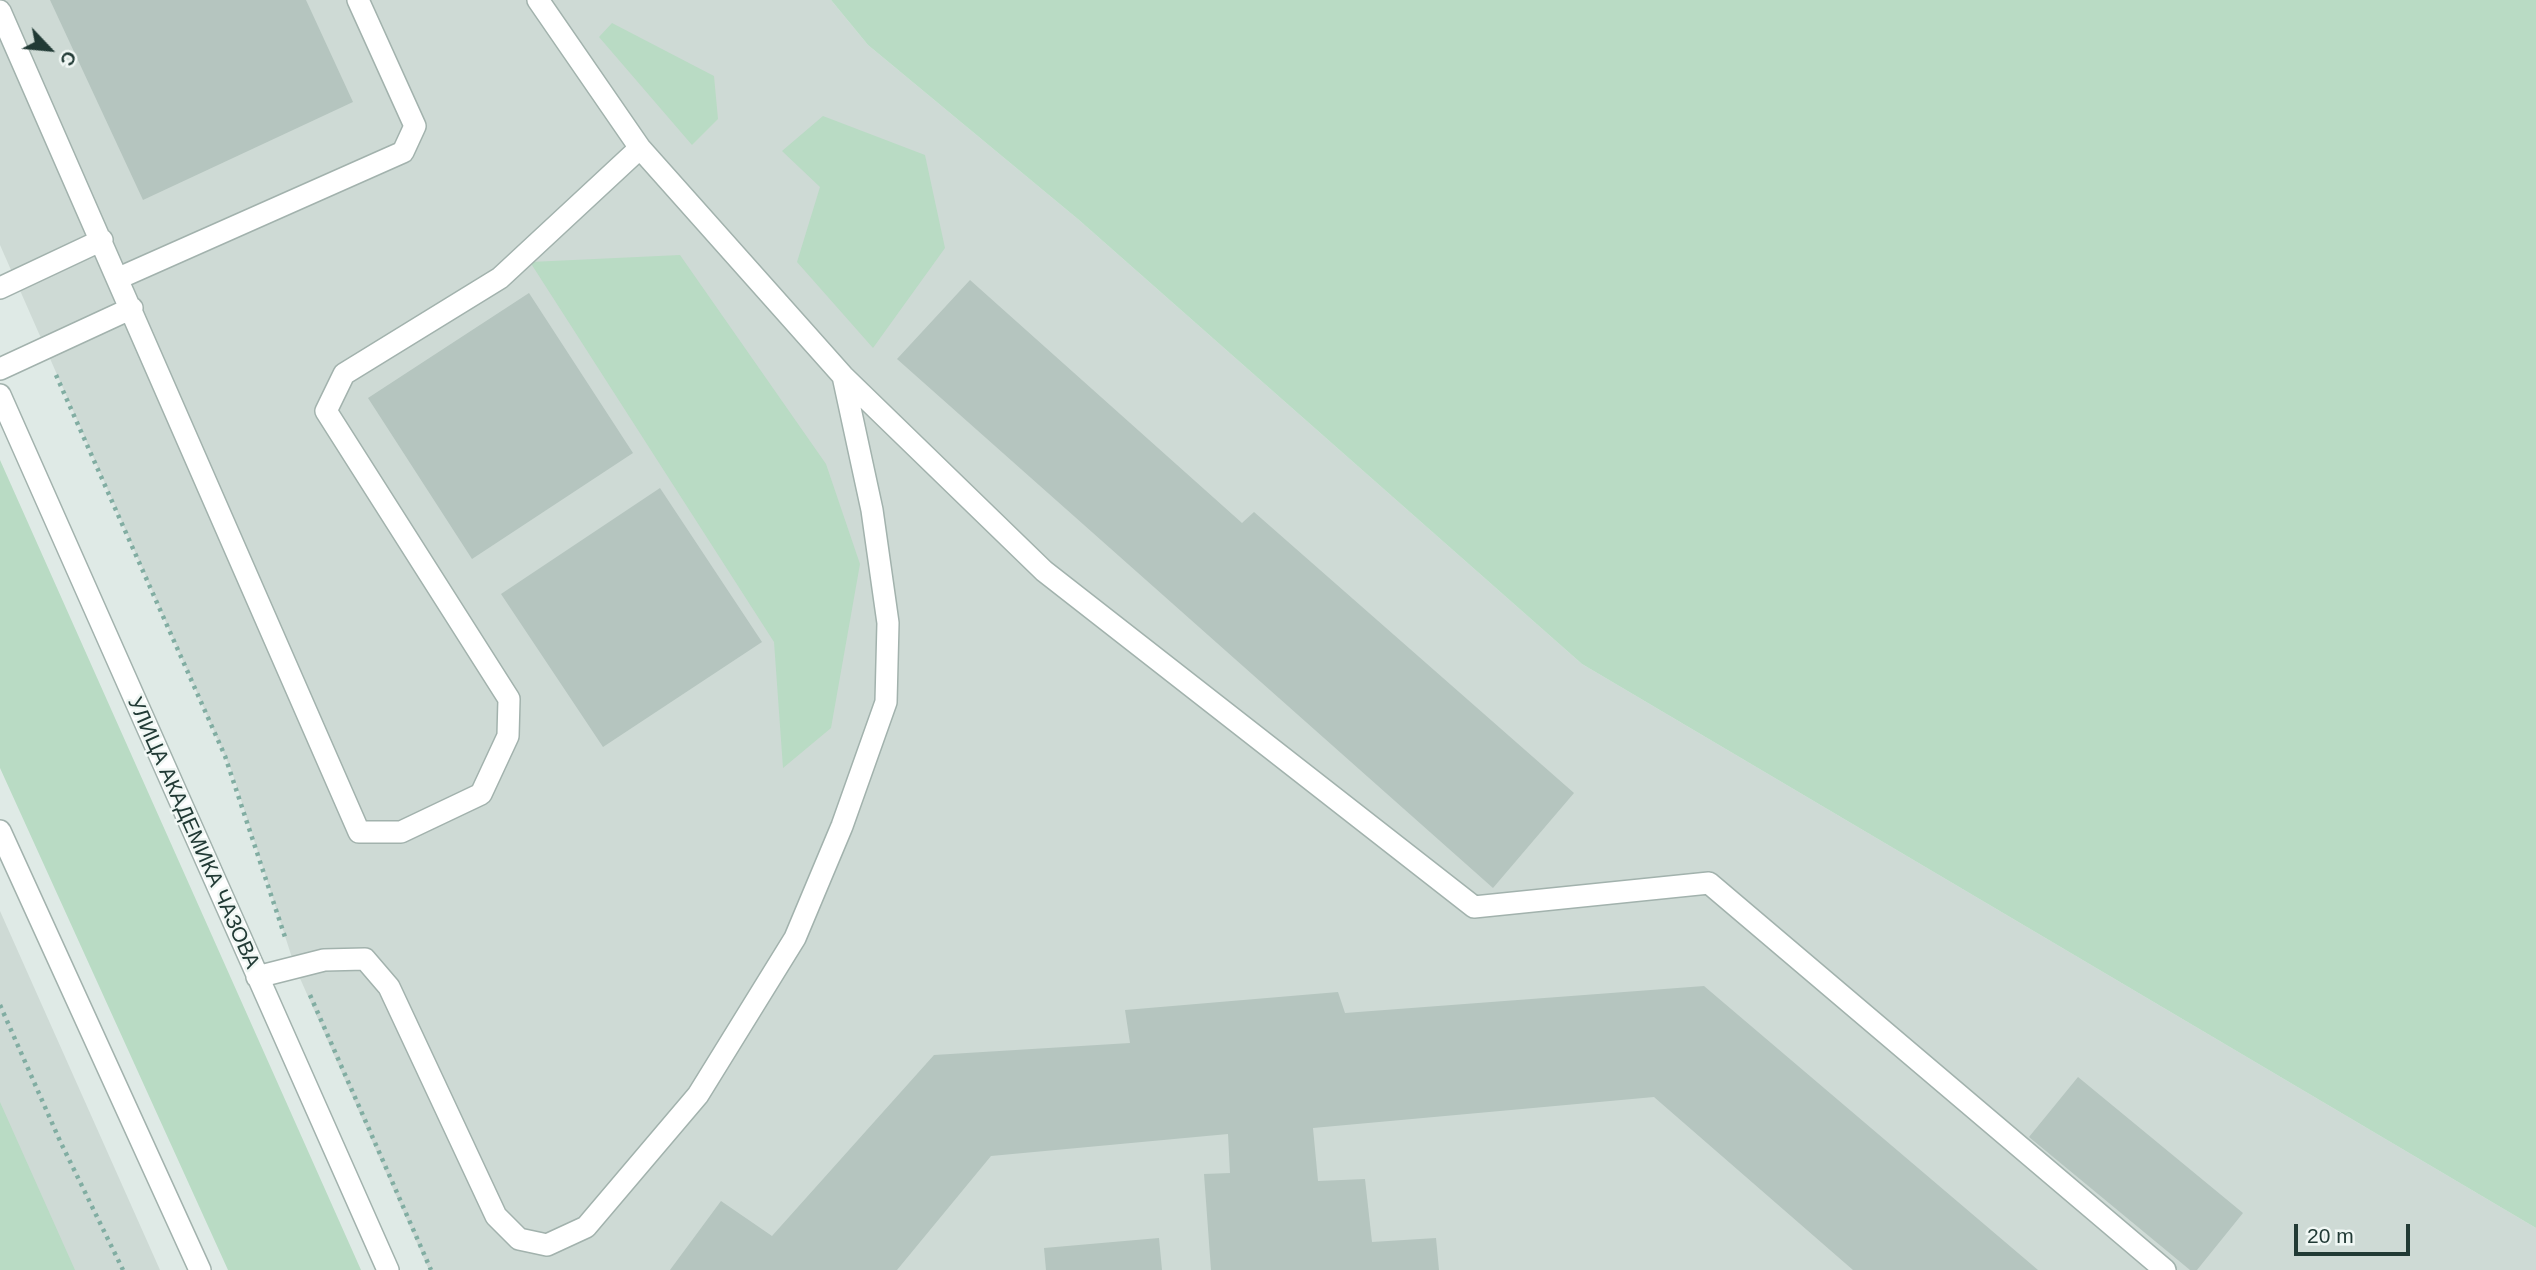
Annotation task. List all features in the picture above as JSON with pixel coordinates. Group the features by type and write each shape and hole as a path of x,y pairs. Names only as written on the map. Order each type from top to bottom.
{"street":[{"path":"119,278 403,152 415,126 358,0"},
{"path":"538,0 640,148 843,376 1044,571 1474,907 1709,883 2165,1270"},
{"path":"0,11 359,832 401,832 481,794 508,736 509,699 326,411 344,374 499,278 640,148"},
{"path":"0,288 102,240"},
{"path":"0,369 132,308"},
{"path":"257,977 324,960 366,959 389,987 496,1216 519,1238 547,1245 586,1227 698,1095 795,938 842,826 886,702 888,623 872,510 843,376"},
{"name":"УЛИЦА АКАДЕМИКА ЧАЗОВА","path":"0,395 388,1270"},
{"path":"0,831 200,1270"}],"path":[{"path":"41,351 70,402 225,756 285,934 293,968 310,995 430,1270"},
{"path":"0,1005 60,1141 123,1270"}],"shaded area":[{"path":"0,0 831,0 868,45 1079,220 1582,664 2536,1228 2536,1270 429,1270 295,967 232,772 0,245"},
{"path":"0,911 160,1270 0,1270"}],"green space":[{"path":"831,0 2536,0 2536,1228 1582,664 1079,220 868,45"},
{"path":"612,23 714,76 718,119 692,145 599,37"},
{"path":"823,116 925,155 945,248 873,348 797,262 820,187 782,151"},
{"path":"680,255 826,464 860,564 831,728 783,768 774,642 530,262"},
{"path":"0,460 361,1270 228,1270 0,768"},
{"path":"0,1102 75,1270 0,1270"}],"building":[{"path":"50,0 306,0 353,102 143,200"},
{"path":"970,280 1242,523 1254,512 1574,793 1493,888 897,359"},
{"path":"529,293 633,453 472,559 368,398"},
{"path":"660,488 762,642 603,747 501,594"},
{"path":"1704,986 2038,1270 1853,1270 1654,1097 1313,1128 1318,1181 1365,1179 1372,1242 1436,1238 1439,1270 1211,1270 1204,1174 1230,1173 1228,1134 991,1156 897,1270 670,1270 721,1201 772,1236 934,1055 1130,1043 1125,1010 1338,992 1345,1013"},
{"path":"2078,1077 2243,1213 2197,1270 2190,1270 2029,1137"},
{"path":"1159,1238 1162,1270 1046,1270 1044,1248"}]}
